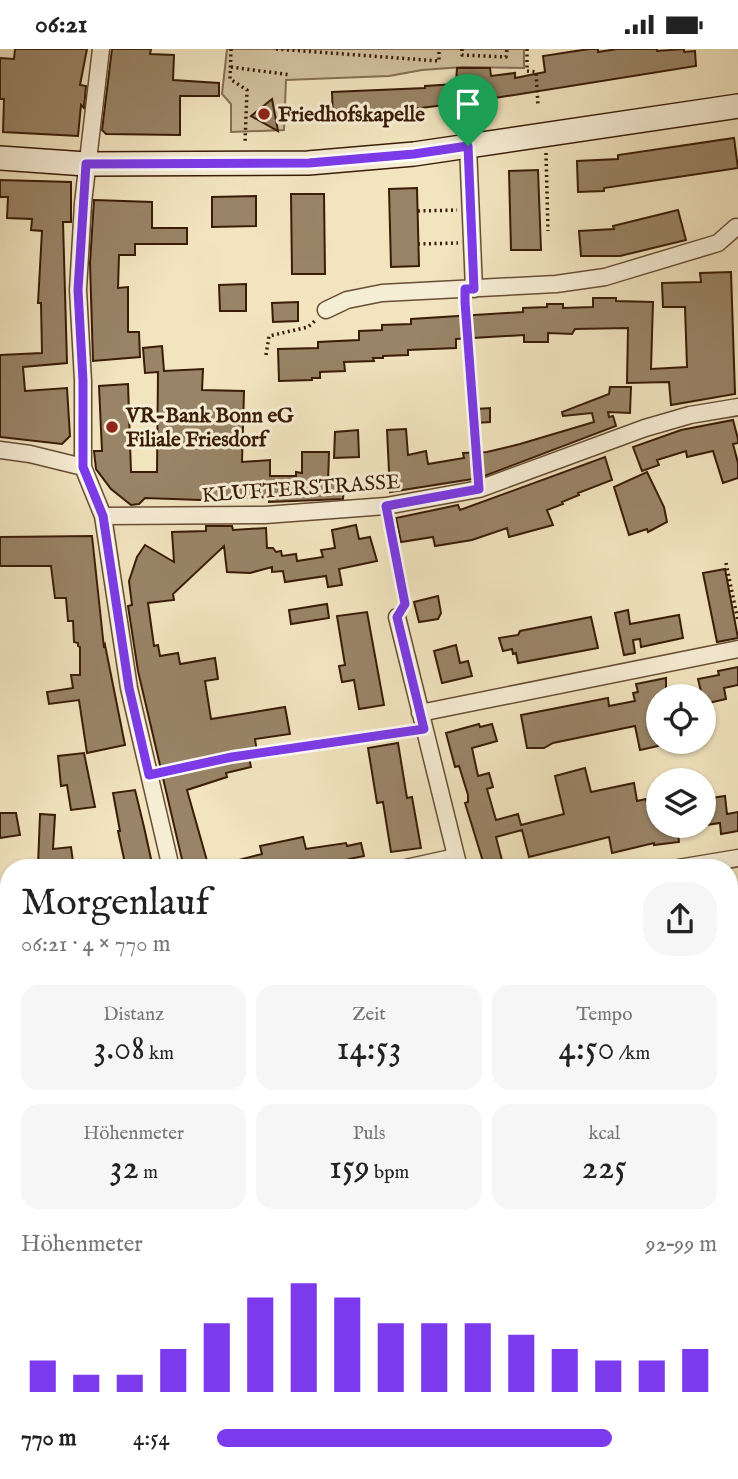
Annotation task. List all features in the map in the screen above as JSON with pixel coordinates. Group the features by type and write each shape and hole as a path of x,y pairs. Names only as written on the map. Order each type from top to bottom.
{"street":[{"path":"101,49 86,164 78,290 83,381 83,467 103,516 129,688 169,859"},
{"path":"0,158 86,164 309,163 368,159 738,106"},
{"path":"468,146 472,242 469,289"},
{"path":"326,310 346,300 382,293 556,284 605,277 718,243 737,227"},
{"name":"KLUFTERSTRASSE","path":"103,516 280,513 386,506 479,489 645,428 690,415 738,407"},
{"path":"0,450 30,454 83,467"},
{"path":"397,617 457,859"},
{"path":"422,721 738,649"}],"path":[{"path":"231,49 230,79 247,90 244,164"},
{"path":"276,49 439,61 439,49"},
{"path":"357,49 357,55"},
{"path":"462,49 462,55 506,57 507,49"},
{"path":"527,49 527,71 536,72 538,106"},
{"path":"231,67 290,75"},
{"path":"545,133 548,231"},
{"path":"418,211 471,210"},
{"path":"418,244 472,242"},
{"path":"469,289 479,489"},
{"path":"266,355 269,336 308,327 326,310"},
{"path":"386,506 405,604 397,617"},
{"path":"726,563 738,621"},
{"path":"149,775 422,721"}],"shaded area":[{"path":"227,49 524,49 524,68 463,67 389,76 286,80 284,130 231,132 231,104 222,94"}],"building":[{"path":"15,49 87,49 80,85 86,86 78,136 3,132 4,99 0,99 0,58 14,59"},
{"path":"112,49 151,49 150,54 174,55 173,80 219,83 219,96 180,96 180,135 106,134 102,130"},
{"path":"598,49 598,52 617,49 684,49 684,52 695,51 696,66 476,101 333,119 332,92 456,84 457,68 490,68 491,76 515,73 515,78 545,72 543,56"},
{"name":"Friedhofskapelle","path":"272,99 278,131 251,116"},
{"path":"734,138 738,168 604,188 604,191 578,192 577,161 618,159 618,155"},
{"path":"538,170 541,250 511,250 509,171"},
{"path":"0,180 71,182 71,222 63,222 67,363 23,367 25,391 67,388 70,436 62,444 0,437 0,355 42,353 41,303 38,303 42,231 31,230 32,219 7,218 8,197 0,197"},
{"path":"417,188 419,266 391,267 389,189"},
{"path":"291,194 324,194 325,274 292,274"},
{"path":"256,196 256,226 212,227 212,197"},
{"path":"94,200 152,202 152,228 187,228 187,244 135,244 135,255 119,255 118,288 128,287 128,332 139,332 140,357 93,361 90,263"},
{"path":"678,210 686,240 620,256 581,256 579,231 614,229 613,226"},
{"path":"731,272 735,394 671,405 669,382 627,383 628,328 575,329 572,334 548,333 548,342 524,342 524,335 456,339 456,348 408,350 408,355 383,356 373,358 374,361 344,362 345,371 320,372 320,378 312,380 279,381 278,349 318,348 318,342 359,340 359,331 382,330 382,325 411,324 411,319 523,312 523,308 547,307 547,304 563,304 563,308 593,307 593,298 653,302 651,369 687,367 685,307 663,307 662,283 701,282 700,273"},
{"path":"246,284 246,311 220,311 219,285"},
{"path":"298,302 298,321 273,322 272,303"},
{"path":"162,346 164,371 203,369 202,390 244,391 242,462 270,460 270,476 296,476 296,472 302,473 302,452 329,452 328,483 344,484 343,499 269,502 269,497 200,500 145,498 139,504 131,505 111,489 96,469 94,451 102,451 99,386 128,384 131,472 157,472 158,372 145,373 143,348"},
{"path":"610,387 631,387 630,413 608,412 609,417 613,416 616,426 479,478 390,492 387,430 406,429 408,455 426,451 428,464 464,458 463,453 487,452 594,422 592,413 563,416 562,412 609,394"},
{"path":"490,408 490,422 476,423 476,409"},
{"path":"733,420 738,439 738,443 733,444 738,463 738,478 723,483 713,451 687,457 686,451 657,460 659,465 642,471 633,447 681,430"},
{"path":"358,430 359,457 334,458 335,432"},
{"path":"605,457 612,480 578,493 579,495 562,502 563,504 547,510 553,525 509,537 507,528 472,540 435,546 433,537 401,542 396,518 458,505 460,510"},
{"path":"647,472 664,507 667,522 648,532 647,529 629,535 614,487"},
{"path":"356,525 359,539 370,537 377,561 339,569 342,585 328,587 326,576 285,582 283,571 272,572 272,567 250,573 227,572 224,546 173,594 174,600 148,603 154,646 158,645 160,656 178,653 180,664 215,658 218,679 205,681 211,719 285,707 290,734 255,739 257,752 248,753 251,767 226,773 227,777 187,790 206,859 182,859 138,671 128,606 132,605 129,581 137,557 145,545 174,562 172,532 206,531 206,526 232,526 233,530 266,528 267,548 281,551 282,556 296,554 297,561 323,557 321,550 335,548 332,530"},
{"path":"92,536 104,648 105,645 125,745 87,753 79,700 49,704 47,692 73,688 71,675 80,675 80,647 74,642 73,621 68,621 66,598 55,598 51,566 0,566 0,537"},
{"path":"725,569 738,638 717,642 703,573"},
{"path":"438,596 441,613 438,619 419,622 414,602"},
{"path":"327,604 329,618 291,624 289,610"},
{"path":"628,610 630,624 679,615 683,638 641,647 640,639 633,640 635,653 624,655 615,613"},
{"path":"367,612 384,705 359,709 354,680 342,682 339,666 345,665 337,616"},
{"path":"591,617 598,648 518,663 516,653 513,654 512,649 503,651 499,638 518,635 520,631"},
{"path":"456,645 460,663 468,661 472,676 442,683 434,651"},
{"path":"738,667 738,685 724,688 726,699 716,701 716,684 699,684 698,679 719,675 718,671"},
{"path":"666,678 666,684 646,684 646,749 640,750 635,726 553,743 544,748 527,748 521,715 608,698 609,706 635,701 633,693 638,692 636,684"},
{"path":"479,724 480,727 492,724 497,741 472,748 478,776 489,773 493,787 487,789 496,820 518,814 521,825 564,814 555,776 585,768 591,792 634,783 637,801 646,799 646,838 678,838 679,842 654,843 612,853 609,837 529,857 522,830 496,837 502,859 482,859 465,803 468,802 468,795 459,766 455,767 446,733"},
{"path":"398,743 407,798 412,797 421,848 391,852 383,802 377,803 368,748"},
{"path":"84,753 95,807 71,810 67,785 61,786 58,756"},
{"path":"135,790 151,859 124,859 113,793"},
{"path":"725,796 727,814 738,812 738,831 721,834 720,823 716,824 716,797"},
{"path":"0,813 16,813 20,835 0,838"},
{"path":"40,814 55,815 53,849 71,847 73,859 38,859"},
{"path":"303,837 306,849 361,843 364,856 349,859 243,859 262,854 260,846"}],"place":[{"name":"Friedhofskapelle","path":"264,114"},
{"name":"VR-Bank Bonn eG Filiale Friesdorf","path":"112,427"}],"route":[{"path":"468,146 474,289 465,289 465,302 479,489 386,506 405,604 397,617 424,729 232,757 149,775 129,688 109,543 97,497 83,467 83,381 78,290 86,164 309,163 414,154 468,146"}]}
